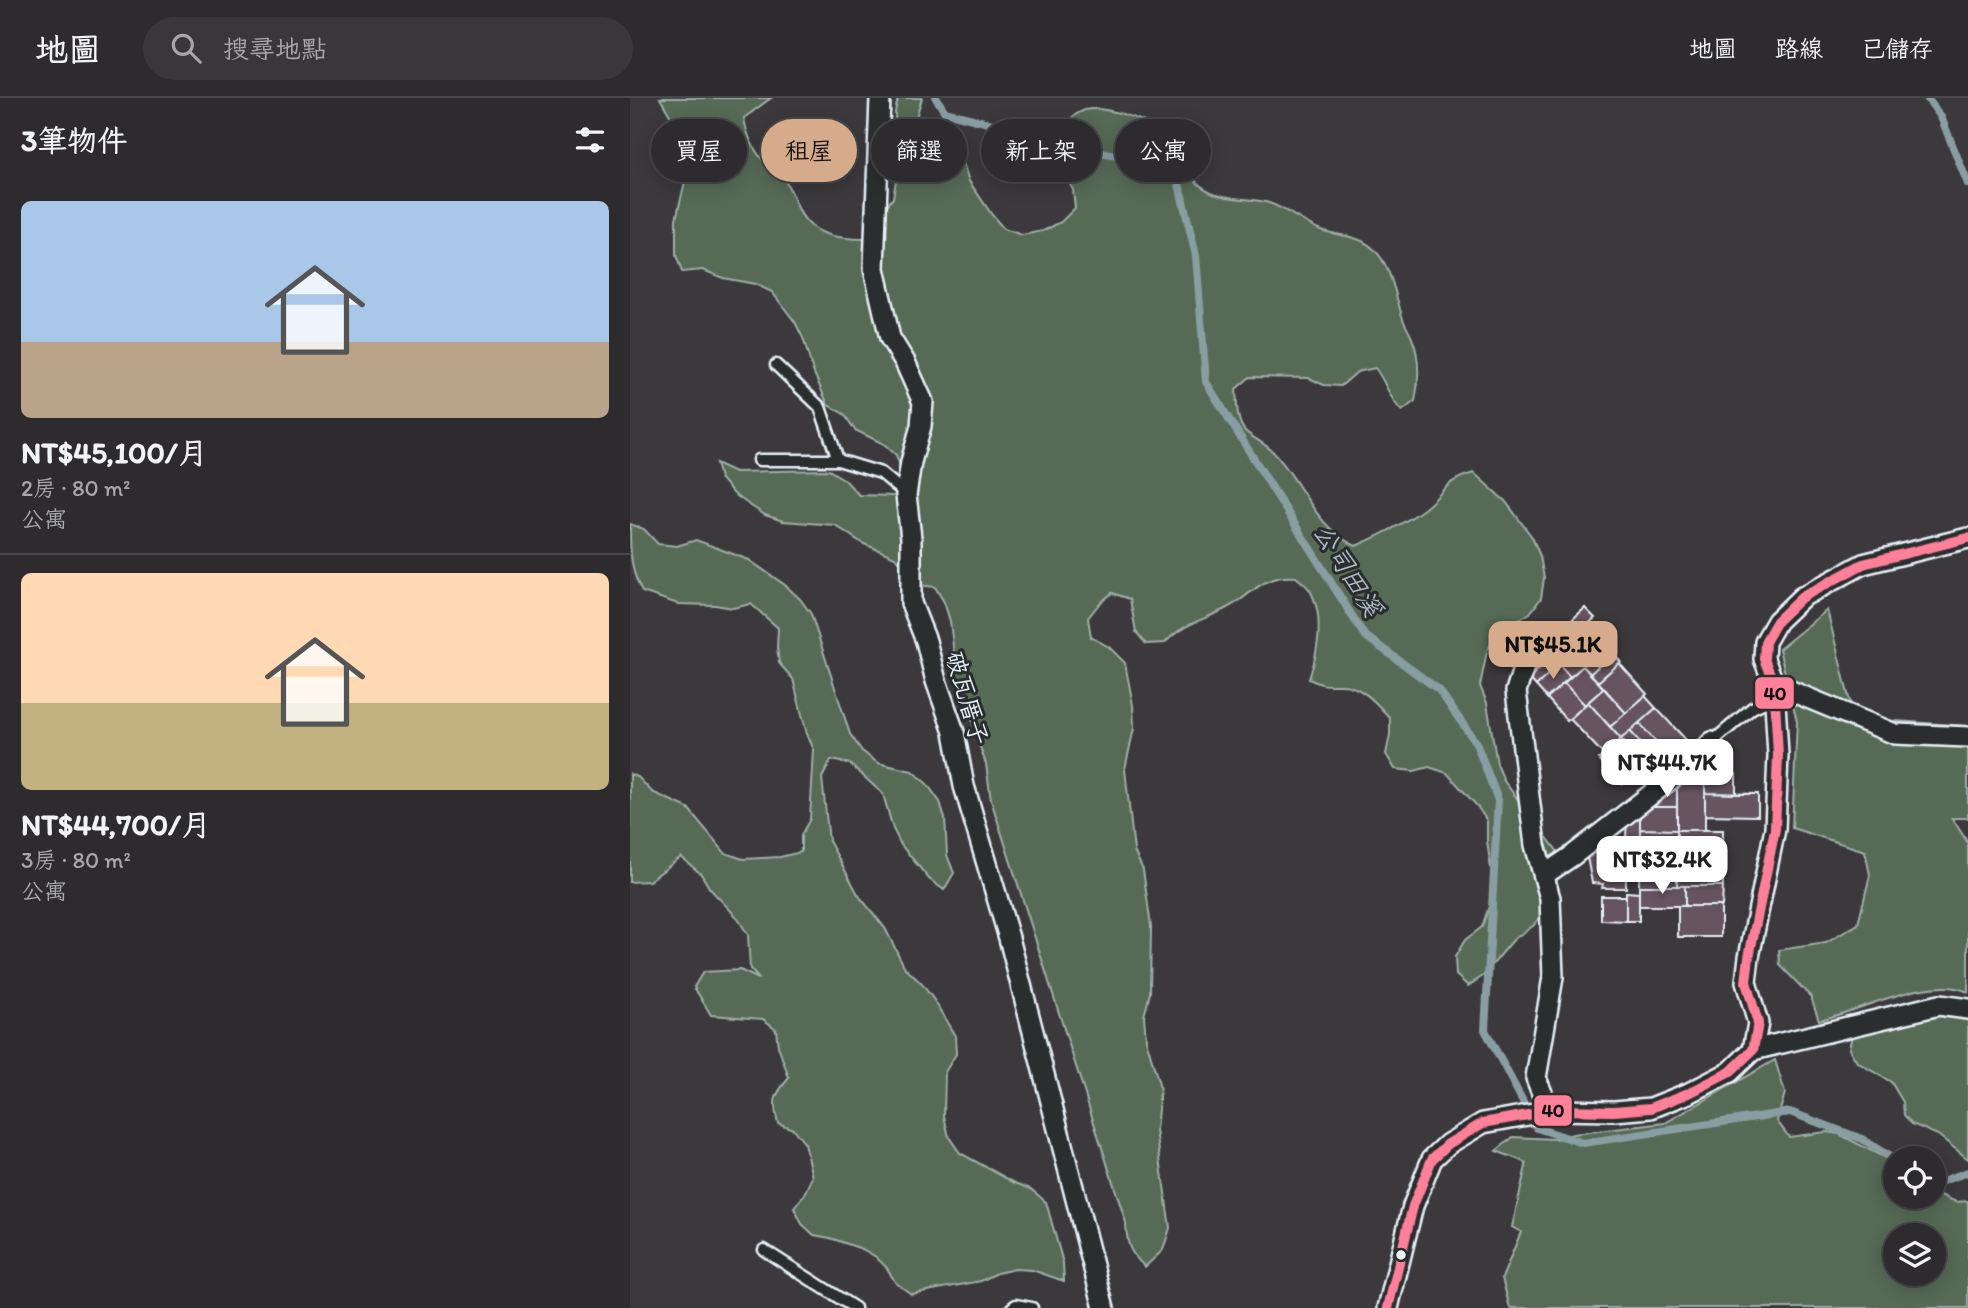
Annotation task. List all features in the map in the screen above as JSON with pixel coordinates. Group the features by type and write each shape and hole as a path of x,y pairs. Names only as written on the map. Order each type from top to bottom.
{"street":[{"name":"破瓦厝子","path":"880,98 874,269 890,338 905,362 923,402 922,426 911,462 906,495 911,538 911,604 926,641 936,681 954,732 964,786 1009,938 1104,1308"},
{"path":"1753,1050 1758,1023 1746,982 1775,829 1778,755 1775,691 1763,659 1765,642 1777,621 1802,597 1863,564 1968,538"},
{"path":"1546,636 1525,660 1516,691 1535,845 1550,898 1553,977 1536,1078 1552,1111"},
{"path":"1775,691 1895,733 1968,737"},
{"path":"1544,875 1694,761 1712,742"},
{"path":"1388,1308 1413,1206 1433,1158 1448,1144 1483,1123 1552,1111 1651,1108 1689,1093 1730,1072 1753,1050 1939,1005 1968,1009"}],"lane":[{"path":"776,365 820,407 838,460"},
{"path":"759,460 838,460 881,473 906,495"},
{"path":"1712,742 1775,691"},
{"path":"764,1250 855,1308"},
{"path":"1012,1308 1016,1305 1032,1308"}],"green space":[{"path":"660,98 771,98 744,119 672,119"},
{"path":"898,98 922,98 916,119 895,119"},
{"path":"1093,109 1125,115 1136,119 1115,119 1115,182 1196,182 1225,197 1269,203 1321,230 1362,241 1379,255 1385,264 1418,361 1415,401 1402,411 1375,368 1357,372 1341,386 1324,385 1309,378 1250,377 1236,389 1242,427 1275,454 1330,529 1356,546 1409,519 1451,483 1474,473 1506,502 1532,537 1540,556 1544,578 1541,598 1530,613 1497,633 1487,651 1480,686 1487,703 1497,764 1504,781 1561,856 1547,909 1533,926 1514,939 1483,976 1468,986 1456,975 1455,957 1465,940 1482,927 1494,891 1487,821 1447,773 1429,767 1414,771 1395,769 1386,754 1390,718 1368,696 1356,688 1325,685 1309,679 1319,636 1319,624 1315,602 1306,586 1296,577 1265,582 1236,603 1195,622 1165,643 1146,644 1136,632 1130,599 1112,593 1088,618 1091,637 1109,647 1125,663 1133,705 1134,728 1125,769 1134,851 1143,870 1151,926 1150,993 1144,1016 1146,1039 1160,1088 1156,1130 1170,1228 1163,1250 1145,1267 1130,1248 1126,1223 991,800 986,764 974,730 969,699 954,672 950,621 944,602 935,587 918,585 895,557 862,543 835,525 783,521 765,515 734,494 720,478 716,463 735,472 829,470 845,480 859,495 893,496 909,491 896,455 884,444 855,430 844,414 828,405 813,371 803,338 795,322 772,292 755,284 723,278 703,270 682,272 676,255 676,219 685,182 747,182 747,132 761,158 761,182 786,182 804,219 818,231 836,237 865,239 871,224 893,198 896,182 967,182 967,175 1004,229 1022,235 1043,231 1061,222 1075,208 1069,182 1101,182 1101,119 1071,119 1085,110"},
{"path":"630,524 644,529 658,544 677,546 696,540 749,560 785,585 811,614 850,734 862,751 878,763 912,771 927,784 940,802 945,818 947,855 954,873 944,890 929,879 901,845 893,829 883,794 850,764 831,760 822,778 829,841 859,896 885,928 905,968 934,1000 955,1036 956,1054 945,1072 944,1116 949,1137 960,1153 1031,1189 1046,1202 1063,1263 1064,1281 1032,1270 1015,1269 997,1273 981,1281 911,1294 895,1282 887,1268 876,1257 862,1249 814,1235 802,1224 794,1208 813,1177 805,1144 793,1129 778,1123 776,1099 789,1078 778,1046 776,1029 763,1019 711,1015 694,987 703,972 740,970 759,979 750,969 748,935 737,917 710,889 701,874 681,857 649,881 630,882 630,774 638,777 652,792 688,808 725,853 743,859 780,857 801,852 801,835 810,819 814,750 807,734 793,679 779,663 778,628 751,604 733,608 678,604 642,592 633,567"},
{"path":"1827,610 1851,706 1881,720 1968,726 1968,818 1952,818 1968,843 1968,992 1953,987 1915,990 1819,1020 1811,997 1780,965 1779,950 1826,943 1858,924 1870,875 1865,851 1792,828 1797,721 1779,649"},
{"path":"1932,1005 1957,1013 1968,1021 1968,1159 1938,1135 1912,1124 1904,1115 1903,1102 1891,1082 1857,1062 1849,1049 1852,1034"},
{"path":"1775,1060 1785,1093 1777,1121 1789,1137 1826,1132 1839,1134 1883,1157 1883,1209 1946,1209 1946,1197 1956,1202 1968,1201 1968,1308 1510,1308 1502,1278 1521,1232 1512,1227 1526,1166 1525,1162 1496,1151 1513,1137 1557,1139 1573,1134 1665,1123"}],"building":[{"path":"1585,608 1595,618 1544,664 1535,653"},
{"path":"1586,626 1611,655 1590,674 1583,666 1570,677 1552,657"},
{"path":"1612,653 1621,662 1598,682 1590,674"},
{"path":"1552,657 1559,664 1536,686 1529,678"},
{"path":"1619,663 1647,694 1626,713 1598,682"},
{"path":"1559,664 1570,677 1547,698 1536,686"},
{"path":"1583,666 1604,688 1585,705 1564,683"},
{"path":"1564,683 1585,705 1567,721 1547,698"},
{"path":"1604,688 1626,713 1610,727 1588,702"},
{"path":"1645,696 1656,708 1621,739 1610,727"},
{"path":"1588,702 1621,739 1604,755 1570,719"},
{"path":"1656,708 1689,743 1671,759 1639,723"},
{"path":"1639,723 1671,759 1662,767 1630,731"},
{"path":"1630,731 1653,758 1645,765 1621,739"},
{"path":"1621,739 1644,764 1622,784 1599,759"},
{"path":"1705,754 1727,754 1727,774 1706,774"},
{"path":"1705,763 1705,830 1677,830 1677,782"},
{"path":"1706,774 1736,774 1736,794 1705,793"},
{"path":"1677,782 1677,807 1647,807"},
{"path":"1705,793 1758,794 1758,816 1705,815"},
{"path":"1640,807 1677,807 1677,830 1640,829"},
{"path":"1627,815 1640,815 1640,839 1626,839"},
{"path":"1640,829 1677,830 1677,886 1639,886"},
{"path":"1677,830 1723,830 1723,886 1677,886"},
{"path":"1626,839 1640,839 1640,876 1626,876"},
{"path":"1612,843 1626,843 1626,863 1611,863"},
{"path":"1612,849 1611,863 1626,863 1626,888 1602,888 1603,884 1592,883 1586,852"},
{"path":"1639,886 1685,886 1685,906 1639,906"},
{"path":"1685,886 1723,886 1722,906 1685,906"},
{"path":"1626,892 1639,893 1639,921 1626,921"},
{"path":"1601,896 1626,896 1626,921 1601,920"},
{"path":"1678,906 1721,906 1721,937 1678,937"}],"waterway":[{"name":"公司田溪","path":"936,98 945,112 1176,171 1196,256 1206,382 1364,635 1439,690 1476,743 1498,800 1485,1030 1537,1128 1583,1143 1790,1112 1862,1139 1883,1152"},
{"path":"1927,98 1941,117 1968,184"},
{"name":"公司田溪","path":"1946,1180 1968,1172"}],"transit line":[{"name":"40","path":"1388,1308 1413,1206 1432,1159 1448,1144 1483,1123 1556,1110 1614,1111 1651,1108 1689,1093 1730,1072 1753,1050 1758,1023 1746,982 1775,829 1778,755 1774,684 1764,659 1765,642 1777,621 1802,597 1863,564 1968,538"}]}
